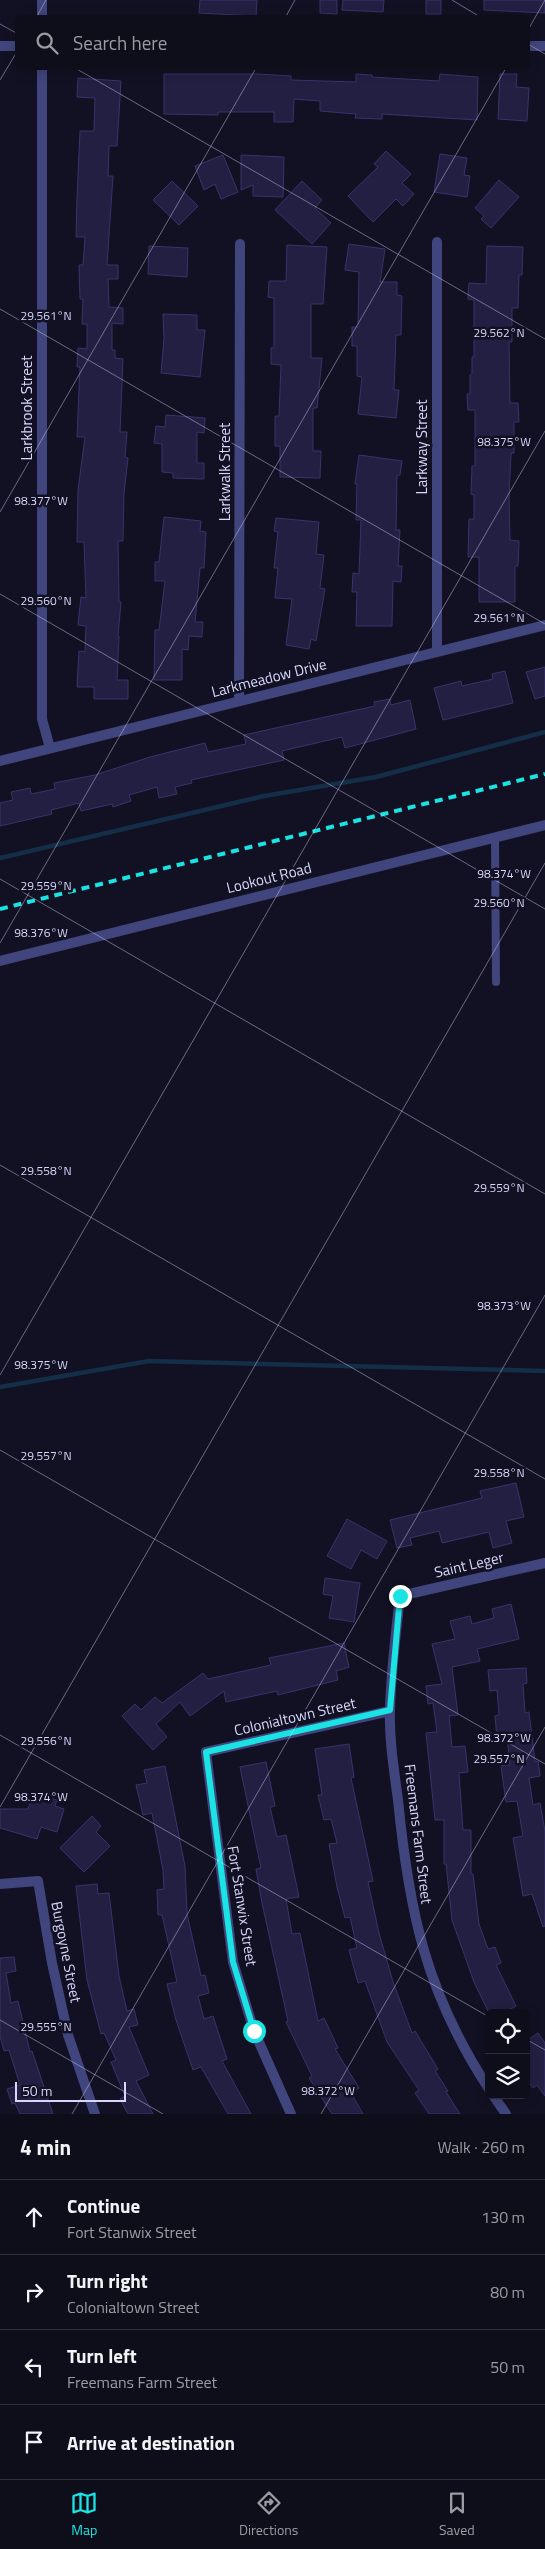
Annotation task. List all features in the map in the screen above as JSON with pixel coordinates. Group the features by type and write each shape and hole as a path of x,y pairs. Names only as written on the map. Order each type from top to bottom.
{"street":[{"path":"42,0 42,15"},
{"path":"0,46 15,46"},
{"path":"530,46 545,46"},
{"name":"Larkbrook Street","path":"42,70 42,719 50,748"},
{"name":"Larkway Street","path":"437,242 437,652"},
{"name":"Larkwalk Street","path":"239,701 240,244"},
{"name":"Larkmeadow Drive","path":"0,761 545,625"},
{"name":"Lookout Road","path":"0,961 545,825"},
{"name":"Saint Leger","path":"400,1596 545,1563"},
{"name":"Freemans Farm Street","path":"400,1596 390,1710 405,1872 416,1926 432,1979 454,2030 485,2082"},
{"name":"Colonialtown Street","path":"206,1752 390,1710"},
{"name":"Fort Stanwix Street","path":"206,1752 233,1962 254,2031 291,2114"},
{"name":"Burgoyne Street","path":"0,1884 38,1881 52,1963 68,2035 95,2114"},
{"path":"496,2099 506,2114"}],"lane":[{"path":"495,837 496,982"}],"building":[{"path":"200,0 257,0 256,15 199,13"},
{"path":"320,0 337,0 337,14 320,13"},
{"path":"343,0 384,0 383,12 342,10"},
{"path":"426,0 441,0 441,14 426,14"},
{"path":"484,0 545,0 545,13 484,10"},
{"path":"164,74 258,74 291,76 291,80 356,82 356,74 372,75 372,77 439,81 440,74 478,77 477,120 382,114 382,119 355,118 356,114 320,111 320,101 294,99 293,122 274,122 274,112 218,112 218,115 164,114"},
{"path":"500,74 517,74 516,87 529,88 527,121 498,119"},
{"path":"78,78 121,81 117,146 109,146 108,176 113,176 107,265 118,265 118,279 108,279 109,307 123,308 123,324 112,323 112,350 115,350 115,358 123,359 120,432 127,432 125,457 128,458 124,493 123,541 118,541 119,602 121,602 117,680 128,680 128,699 94,699 94,687 77,687 79,651 85,652 86,626 78,625 81,597 86,598 84,542 77,542 78,490 85,437 77,437 80,367 77,367 78,348 87,349 87,324 82,324 83,299 80,299 79,265 83,265 85,237 76,237 77,198 80,131 94,131 95,98 77,97"},
{"path":"386,151 411,174 402,183 414,194 403,206 396,199 373,222 348,196 378,167 374,164"},
{"path":"440,154 467,158 464,175 470,176 467,197 434,192"},
{"path":"223,155 238,192 221,199 215,184 204,190 195,166"},
{"path":"241,155 284,157 283,197 253,196 253,185 241,190"},
{"path":"499,180 519,197 491,228 481,219 484,216 475,208"},
{"path":"172,181 198,206 179,225 153,200"},
{"path":"302,181 322,200 315,208 331,223 312,244 275,210"},
{"path":"349,244 385,249 380,282 397,282 397,295 402,296 401,335 396,335 394,390 399,390 396,418 358,414 362,377 357,376 357,346 352,346 352,327 358,327 359,272 345,270"},
{"path":"287,245 327,247 323,304 311,304 311,358 322,358 317,408 313,408 313,451 321,451 320,478 280,477 280,446 275,446 275,416 279,416 281,365 271,364 271,348 274,348 274,298 268,297 269,281 286,281"},
{"path":"149,246 188,248 187,277 148,274"},
{"path":"487,246 523,247 522,275 519,275 518,308 512,308 512,342 509,342 510,403 518,403 519,422 514,422 514,453 511,453 509,496 510,540 519,541 518,566 515,566 515,602 479,602 479,557 468,557 469,519 474,519 474,495 471,494 472,466 475,466 475,410 468,410 467,394 470,394 470,375 472,374 472,357 474,357 474,300 468,299 469,283 486,284"},
{"path":"163,314 197,315 197,330 205,330 200,377 161,373 164,338"},
{"path":"166,415 205,418 204,433 197,432 197,463 204,463 204,479 173,478 173,473 162,472 162,444 154,443 156,426 165,427"},
{"path":"359,455 402,461 400,475 397,475 396,530 400,530 398,566 402,566 401,582 393,581 392,626 356,626 357,592 352,592 353,573 359,574 361,520 356,520 357,484 355,484"},
{"path":"164,517 201,521 200,531 206,532 204,568 200,568 195,622 203,622 202,637 189,636 188,650 182,649 182,680 154,680 155,630 159,630 165,581 155,581 155,562 159,562"},
{"path":"276,518 319,522 316,554 324,555 320,588 325,589 316,641 311,639 309,649 286,645 292,599 275,598 278,568 274,568 278,532 274,531"},
{"path":"545,667 545,696 535,699 526,672"},
{"path":"505,671 513,703 443,720 434,688 461,681 462,686 493,679 492,674"},
{"path":"390,699 391,705 410,700 416,729 345,748 342,737 282,751 284,760 191,780 192,783 175,787 177,794 159,798 157,787 129,795 131,801 113,807 112,804 81,811 79,803 51,810 52,814 0,826 0,803 13,800 11,792 30,788 31,794 55,789 54,783 95,775 150,757 205,743 208,752 246,744 244,735 375,706 374,702"},
{"path":"516,1483 524,1517 506,1521 512,1543 493,1548 489,1532 442,1543 439,1531 410,1538 412,1545 397,1548 390,1520 482,1498 480,1491"},
{"path":"347,1519 387,1541 377,1559 361,1550 351,1569 327,1556"},
{"path":"325,1578 360,1583 354,1622 329,1618 333,1596 323,1594"},
{"path":"511,1604 519,1639 477,1649 480,1661 452,1667 458,1715 449,1716 452,1747 465,1746 468,1772 459,1773 463,1830 471,1830 471,1874 473,1874 479,1924 488,1949 495,1947 501,1963 496,1965 516,2006 510,2009 487,2009 474,1982 452,1920 446,1864 444,1864 444,1820 435,1820 426,1733 437,1732 433,1703 428,1704 426,1686 442,1684 432,1644 455,1639 450,1621 470,1616 472,1624 494,1618 492,1609"},
{"path":"344,1643 349,1667 336,1671 338,1680 278,1695 277,1691 226,1702 224,1691 190,1716 180,1702 156,1724 167,1737 153,1750 122,1716 135,1704 141,1710 155,1697 162,1703 203,1673 208,1679 271,1665 269,1658"},
{"path":"526,1668 527,1683 523,1684 525,1713 529,1712 535,1762 538,1761 540,1776 529,1778 533,1805 540,1803 545,1831 545,1926 543,1927 532,1894 523,1896 513,1838 523,1836 517,1801 506,1802 501,1766 510,1765 507,1736 497,1738 495,1716 499,1715 497,1690 490,1691 488,1670"},
{"path":"349,1744 354,1777 351,1778 373,1881 368,1882 379,1933 393,1982 412,2033 415,2031 438,2069 435,2071 460,2114 429,2114 415,2093 419,2090 387,2042 365,1981 358,1983 349,1950 357,1948 350,1917 345,1918 329,1844 337,1843 331,1819 324,1820 318,1795 322,1795 315,1749"},
{"path":"266,1762 275,1806 270,1807 277,1837 286,1835 299,1897 286,1899 292,1934 300,1933 318,2021 324,2018 338,2048 335,2049 359,2088 351,2093 363,2114 332,2114 309,2078 312,2076 286,2022 288,2021 256,1869 261,1868 240,1767"},
{"path":"165,1766 185,1866 187,1914 201,1976 205,1975 209,1993 198,1996 204,2019 213,2016 227,2059 222,2061 251,2114 228,2114 201,2067 193,2070 176,2020 167,1984 177,1982 162,1915 158,1915 157,1890 164,1889 163,1870 152,1813 143,1815 136,1785 147,1783 144,1770"},
{"path":"33,1793 57,1800 55,1806 64,1809 57,1832 41,1827 37,1839 0,1828 0,1809 28,1809"},
{"path":"92,1816 101,1826 96,1832 110,1846 84,1872 60,1848"},
{"path":"97,1884 98,1894 109,1893 119,1976 127,2011 134,2009 138,2025 129,2027 149,2075 136,2081 153,2114 128,2114 120,2099 125,2096 111,2062 116,2060 104,2033 101,2034 87,1980 76,1886"},
{"path":"14,1957 16,1971 6,1973 11,2003 18,2001 30,2052 32,2051 53,2114 20,2114 15,2103 12,2104 7,2089 20,2085 9,2050 4,2051 0,2036 0,1958"},
{"path":"538,2033 545,2043 545,2096 537,2085 533,2088 530,2084 530,2038"}],"waterway":[{"path":"0,858 264,796 376,777 545,732"},
{"path":"0,1387 149,1361 545,1371"}],"railway":[{"path":"0,909 545,774"}],"route":[{"path":"254,2031 233,1962 223,1898 206,1752 390,1710 400,1596"}]}
